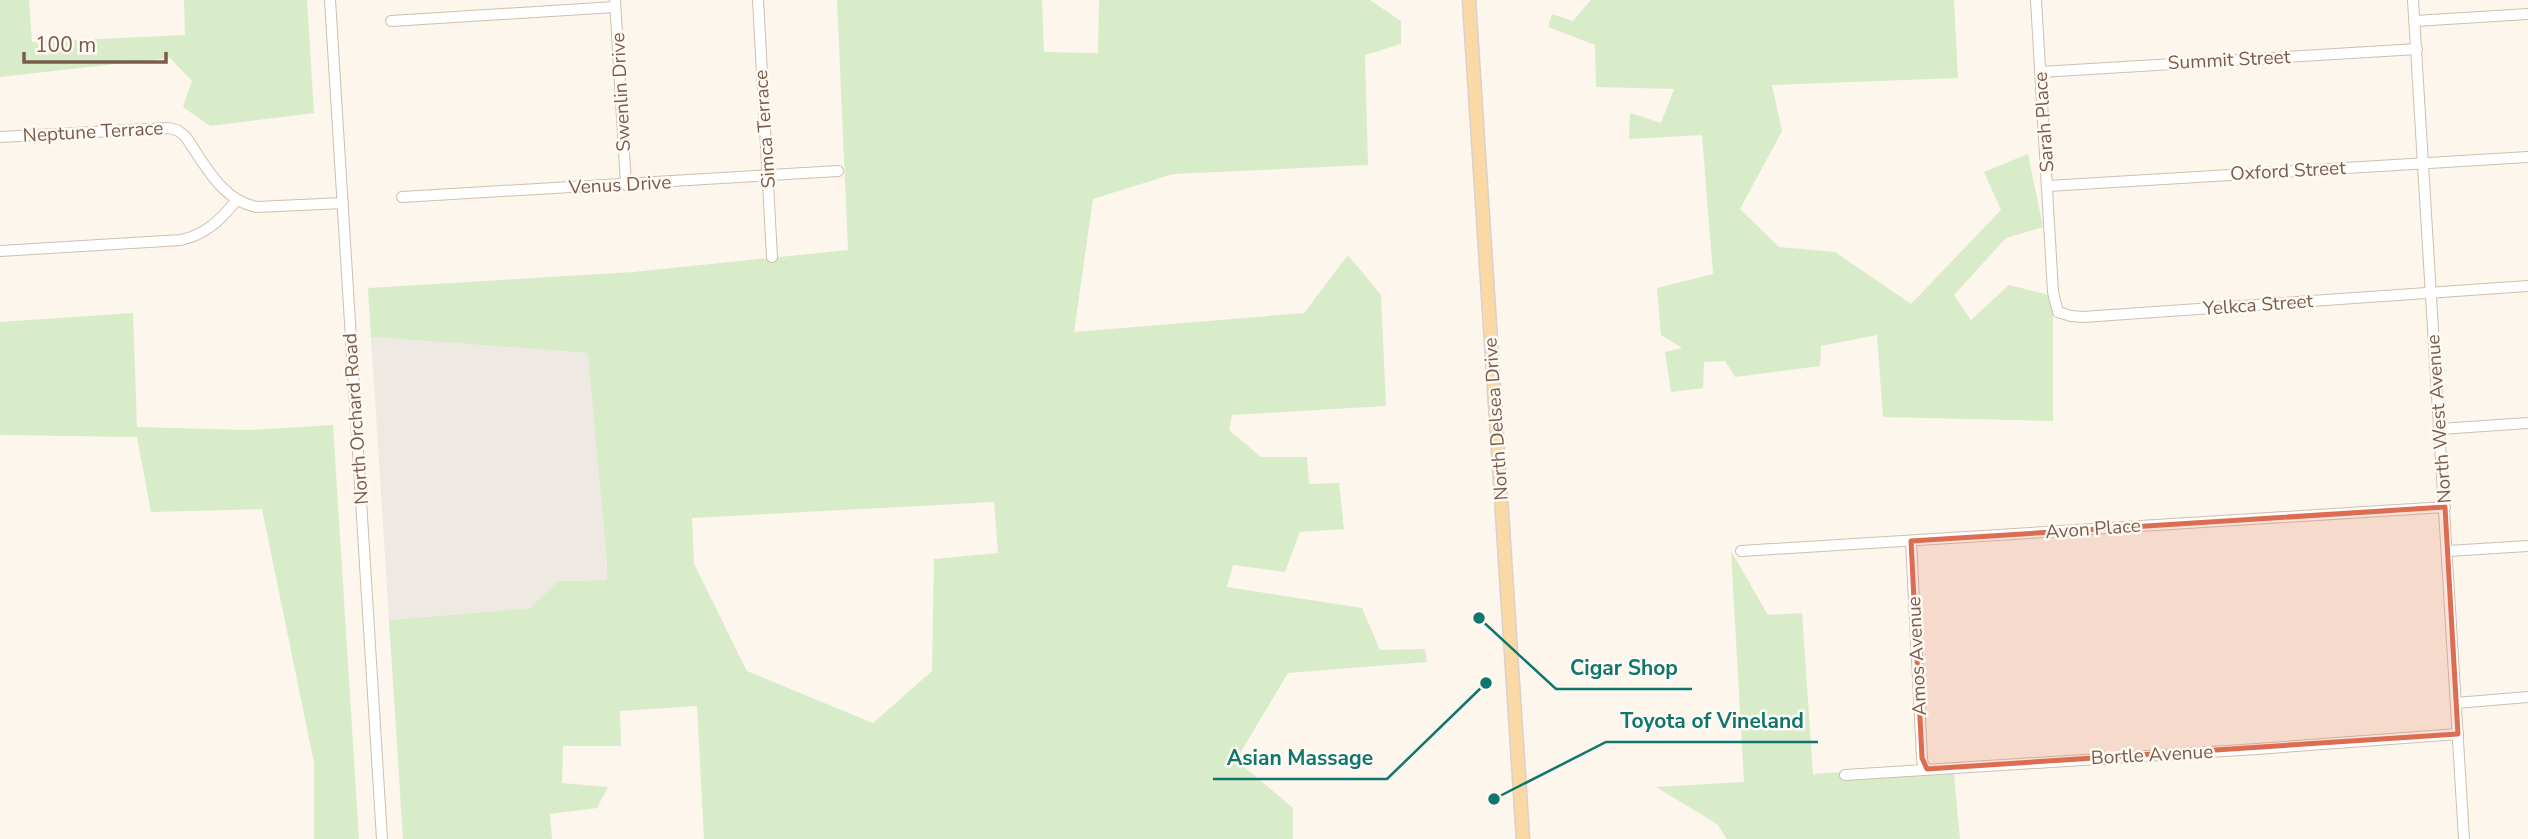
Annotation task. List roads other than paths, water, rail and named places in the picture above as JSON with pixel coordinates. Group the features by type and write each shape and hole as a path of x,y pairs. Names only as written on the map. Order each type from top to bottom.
{"main road":[{"name":"North Delsea Drive","path":"1469,0 1523,839"}],"street":[{"name":"North Orchard Road","path":"330,0 382,839"},
{"name":"Simca Terrace","path":"758,0 772,257"},
{"name":"Sarah Place","path":"2036,0 2051,245"},
{"name":"North West Avenue","path":"2413,0 2464,839"},
{"path":"391,22 615,4"},
{"name":"Swenlin Drive","path":"615,4 626,185"},
{"path":"2415,21 2528,13"},
{"name":"Summit Street","path":"2041,72 2417,49"},
{"name":"Neptune Terrace","path":"0,137 159,127 177,130 185,136 224,190 236,201"},
{"name":"Oxford Street","path":"2048,186 2528,157"},
{"name":"Venus Drive","path":"402,197 838,171"},
{"path":"0,251 181,240 206,231 217,223 236,201 257,207 343,202"},
{"name":"Yelkca Street","path":"2051,245 2054,301 2058,312 2071,316 2528,286"},
{"path":"2440,429 2528,424"},
{"name":"Avon Place","path":"1741,551 2445,508"},
{"name":"Amos Avenue","path":"1911,541 1922,758 1927,769"},
{"path":"2448,551 2528,546"},
{"path":"2456,703 2528,697"},
{"name":"Bortle Avenue","path":"1845,775 2458,734"}],"place":[{"name":"Cigar Shop","path":"1479,618"},
{"name":"Asian Massage","path":"1486,683"},
{"name":"Toyota of Vineland","path":"1494,799"}]}
